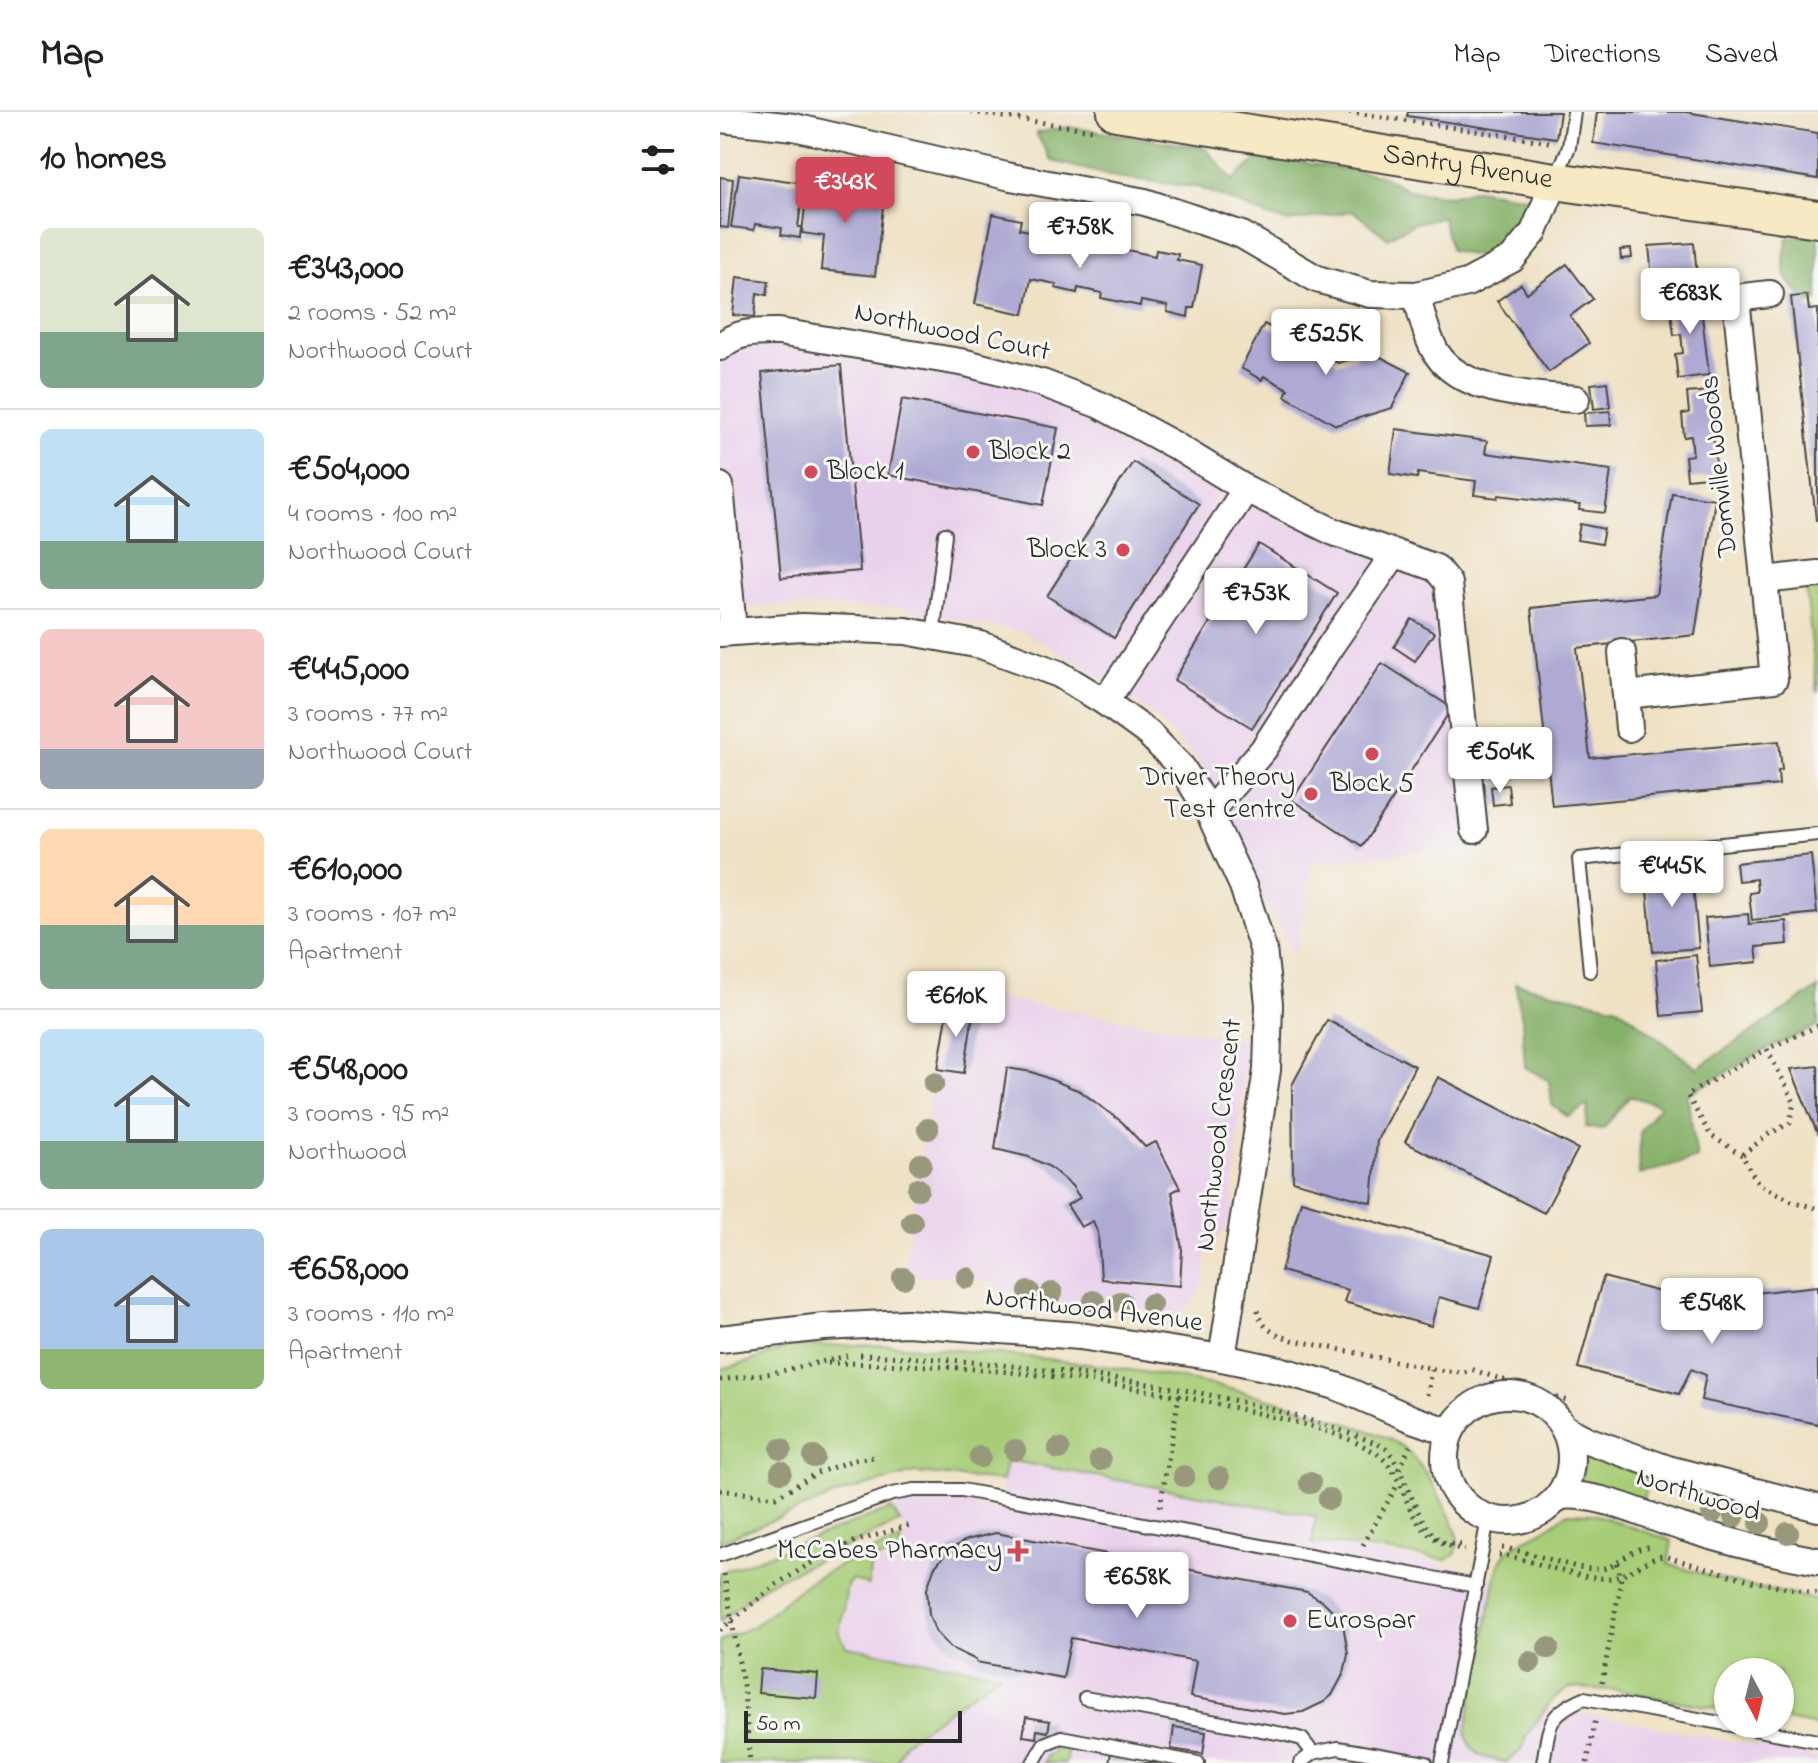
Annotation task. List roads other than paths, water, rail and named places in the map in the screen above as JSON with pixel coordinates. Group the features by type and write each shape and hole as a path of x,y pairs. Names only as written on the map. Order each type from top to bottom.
{"main road":[{"name":"Santry Avenue","path":"1116,112 1818,219"}],"street":[{"path":"720,119 794,127 1011,177 1145,202 1242,235 1317,279 1370,294 1416,295 1467,283 1512,259 1534,232 1555,181"},
{"path":"1708,301 1770,294"},
{"path":"1416,295 1438,356 1461,375 1486,387 1576,399"},
{"name":"Domville Woods","path":"1626,695 1774,679 1736,298"},
{"name":"Northwood Court","path":"720,347 730,338 741,335 779,332 966,363 1042,383 1100,405 1246,489 1334,532 1436,568 1448,583 1474,830"},
{"path":"720,486 727,632"},
{"path":"1105,702 1246,489"},
{"path":"1209,812 1263,750 1395,553"},
{"name":"Domville Woods","path":"1764,580 1818,574"},
{"name":"Northwood Crescent","path":"727,632 802,627 906,631 981,645 1059,674 1105,702 1148,733 1182,768 1209,812 1243,886 1263,949 1269,1004 1267,1070 1222,1358"},
{"path":"1622,652 1629,728"},
{"name":"Northwood Avenue","path":"720,1339 824,1327 907,1323 1080,1336 1279,1370 1336,1386 1450,1432"},
{"path":"1516,1395 1535,1401 1551,1412 1570,1418 1571,1462 1568,1480 1559,1496 1545,1510 1528,1519 1508,1522 1488,1519 1469,1509 1455,1493 1446,1474 1444,1453 1450,1432 1461,1416 1477,1403 1496,1396 1516,1395"},
{"name":"Northwood","path":"1570,1418 1587,1440 1668,1469 1818,1508"},
{"name":"Northwood","path":"1559,1496 1570,1494 1595,1498 1686,1529 1818,1561"}],"lane":[{"path":"1555,181 1569,147 1574,112"},
{"path":"933,636 945,534"},
{"path":"1590,971 1579,859 1818,834"},
{"path":"721,1555 844,1510 914,1490 962,1490 1476,1586"},
{"path":"1442,1763 1488,1519"},
{"path":"1085,1698 1283,1734 1302,1739 1313,1753"},
{"path":"1543,1763 1551,1720 1564,1707 1584,1698 1818,1741"},
{"path":"1033,1763 1044,1744 1061,1737 1198,1763"},
{"path":"1300,1763 1313,1753 1338,1748 1426,1763"}],"place":[{"name":"Block 2","path":"973,452"},
{"name":"Block 1","path":"811,472"},
{"name":"Block 3","path":"1123,550"},
{"name":"Block 5","path":"1372,754"},
{"name":"Driver Theory Test Centre","path":"1311,794"},
{"name":"McCabes Pharmacy","path":"1018,1551"},
{"name":"Eurospar","path":"1290,1621"}]}
